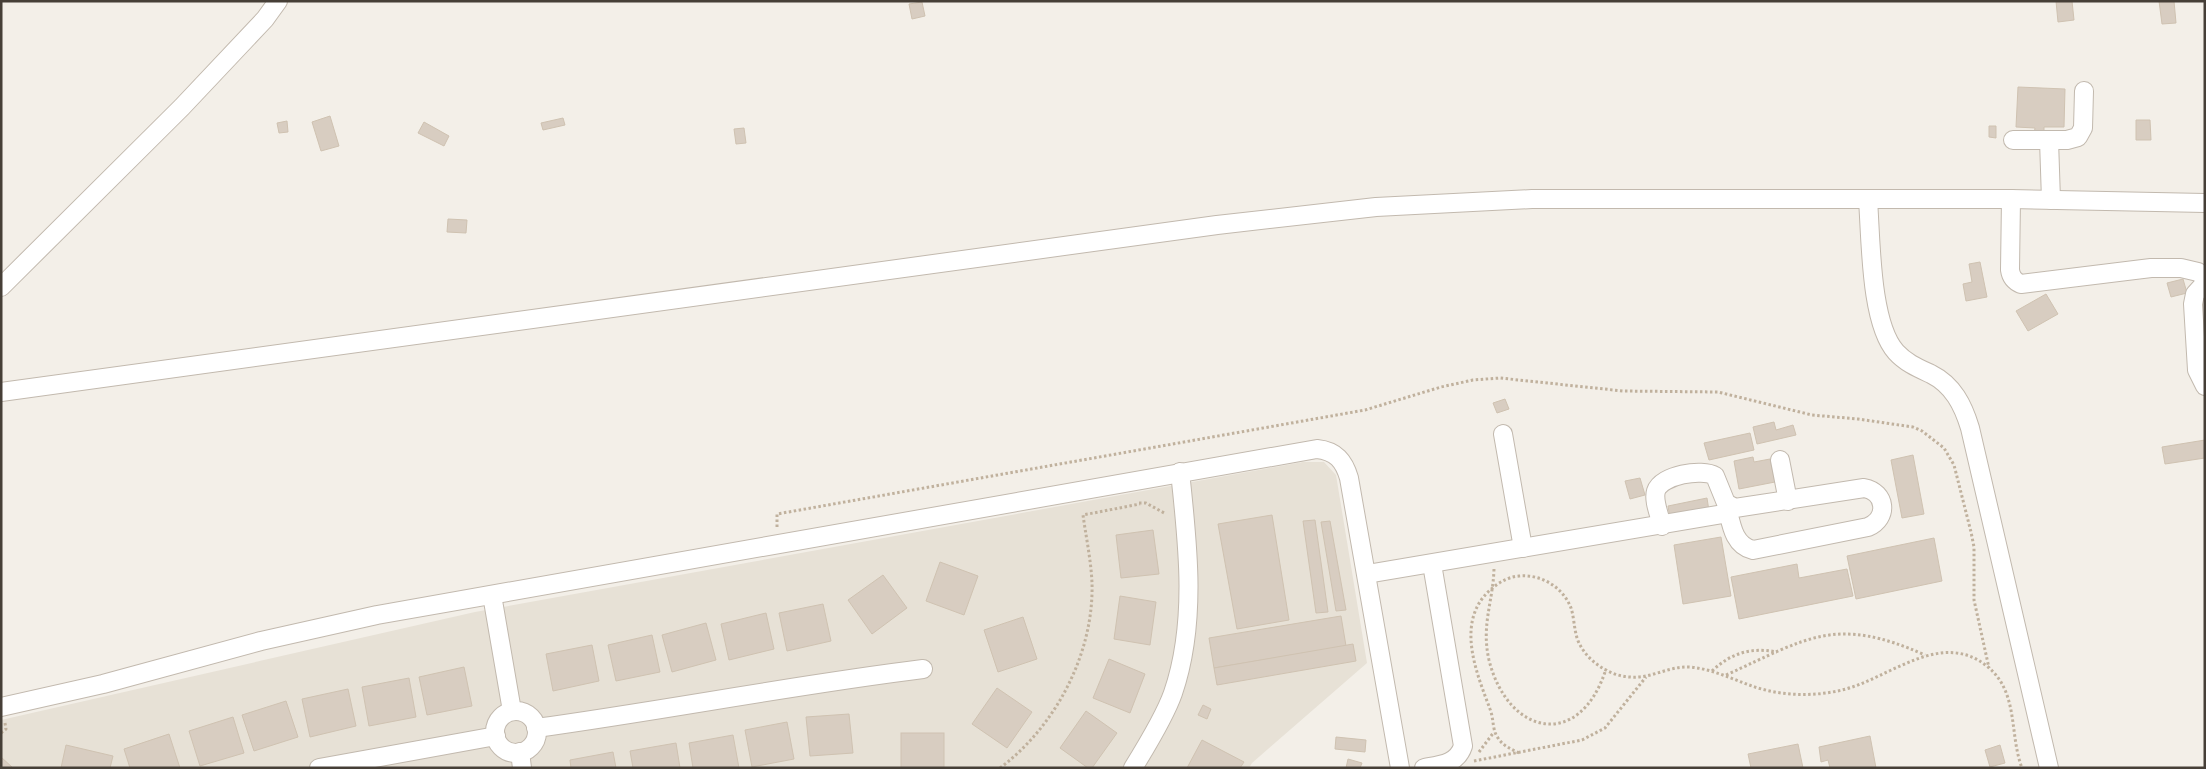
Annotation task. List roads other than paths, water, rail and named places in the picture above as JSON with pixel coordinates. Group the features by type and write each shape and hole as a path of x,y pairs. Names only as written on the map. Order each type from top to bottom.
{"street":[{"path":"1,287 182,106 265,19 278,1"},
{"path":"2013,140 2073,140 2082,133 2084,92"},
{"path":"2049,140 2051,200"},
{"path":"1,392 1217,225 1376,207 1532,199 2051,200 2205,203"},
{"path":"1868,200 1876,298 1881,326 1887,340 1906,361 1946,384 1957,397 1968,420 2049,768"},
{"path":"2011,200 2010,270 2011,276 2021,284 2151,268 2181,268 2198,272 2205,278"},
{"path":"2205,283 2195,294 2193,304 2197,370 2205,386"},
{"path":"1503,434 1523,548"},
{"path":"1,707 103,684 203,655 377,615 1317,449 1339,457 1347,470 1400,768"},
{"path":"1780,460 1788,501"},
{"path":"1133,768 1172,694 1188,626 1188,562 1180,472"},
{"path":"1367,574 1662,526 1727,508 1740,509 1864,488 1876,492 1880,497 1883,509 1879,520 1868,527 1759,550 1747,549 1738,542 1735,536 1727,508 1718,481 1710,473 1700,472 1669,478 1660,485 1656,495 1662,526"},
{"path":"1424,768 1448,763 1460,753 1463,738 1432,564"},
{"path":"492,595 512,711"},
{"path":"536,728 618,717 839,679 923,669"},
{"path":"512,711 520,711 528,715 534,721 536,728 533,744 521,760 512,752 504,749 496,736 499,720 505,714 512,711"},
{"path":"319,768 496,736"}]}
